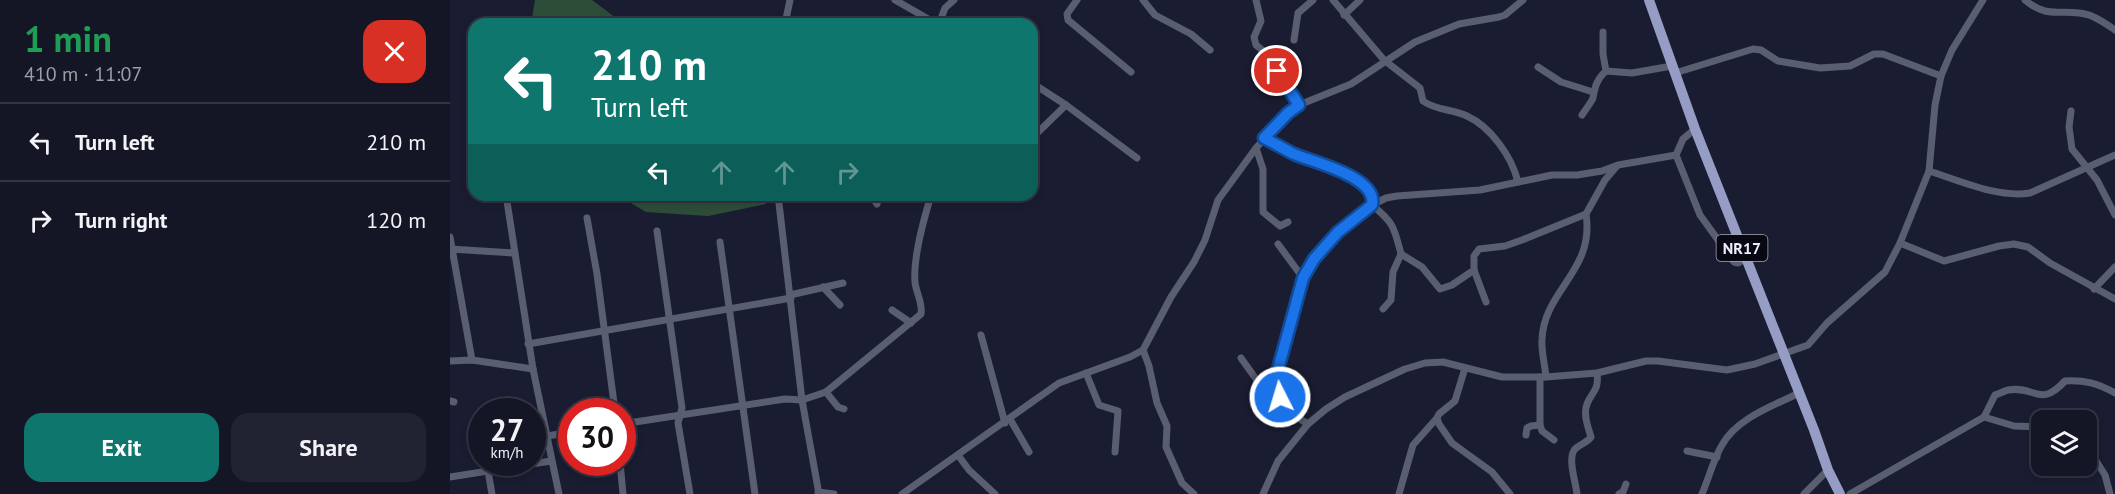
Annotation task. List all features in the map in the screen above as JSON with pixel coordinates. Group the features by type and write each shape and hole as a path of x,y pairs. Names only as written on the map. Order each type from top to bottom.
{"main road":[{"name":"NR17","path":"1648,0 1695,129 1828,470 1840,494"}],"street":[{"path":"786,18 790,0"},
{"path":"895,0 927,18"},
{"path":"941,18 945,8 954,0"},
{"path":"1077,0 1067,14 1068,20 1131,72"},
{"path":"1143,0 1155,15 1191,34 1210,50"},
{"path":"1256,0 1261,21 1254,37 1256,45 1267,54 1299,105"},
{"path":"1294,40 1298,13 1313,0"},
{"path":"1334,0 1344,15 1384,60 1420,88 1423,101 1431,106 1467,116 1503,147 1518,182"},
{"path":"1344,15 1360,0"},
{"path":"902,494 1059,384 1143,350 1205,240 1218,200 1264,138 1288,113 1299,105 1351,84 1384,60 1415,42 1444,29 1505,15 1522,0"},
{"path":"1263,494 1278,461 1308,424 1326,409 1345,397 1405,369 1425,363 1443,362 1502,377 1597,373 1646,361 1727,370 1783,355 1808,345 1827,323 1885,272 1929,171 1935,105 1941,76 1952,50 1983,0"},
{"path":"2025,0 2035,9 2056,13 2084,13 2115,30"},
{"path":"1604,32 1603,54 1606,71"},
{"path":"1606,71 1632,74 1673,70 1754,49 1761,50 1778,62 1820,68 1850,66 1874,54 1883,54 1941,76"},
{"path":"1538,67 1561,82 1593,92"},
{"path":"1582,115 1593,99 1593,92 1599,78 1606,71"},
{"path":"1038,87 1137,158"},
{"path":"1038,132 1065,105"},
{"path":"2071,111 2072,149 2097,180 2115,215"},
{"path":"1695,129 1683,139 1676,155 1700,215 1734,262 1738,263 1746,258"},
{"path":"1264,138 1294,154 1353,178 1369,188 1374,199 1372,205"},
{"path":"1256,148 1263,169 1263,212 1280,226 1288,222"},
{"path":"1308,424 1287,411 1274,384 1303,278 1324,246 1372,205 1386,198 1397,196 1480,190 1552,175 1577,175 1602,171 1618,165 1676,155"},
{"path":"1929,171 1989,190 2015,195 2039,189 2115,155"},
{"path":"1554,440 1542,431 1540,425 1543,377 1542,339 1557,297 1581,259 1588,228 1586,214 1605,180 1618,165"},
{"path":"507,201 532,369 559,494"},
{"path":"779,201 802,400 819,493 834,494"},
{"path":"636,422 785,399 802,400 826,392 921,314 922,308 915,283 915,269 929,201"},
{"path":"1372,205 1394,226 1401,254 1393,272 1390,300 1383,309"},
{"path":"1486,302 1474,270 1474,256 1479,249 1514,243 1586,214"},
{"path":"587,218 606,331 614,398"},
{"path":"657,231 682,408 678,423 690,494"},
{"path":"450,237 472,360"},
{"path":"720,242 755,494"},
{"path":"1899,243 1944,261 1999,246 2014,244 2028,247 2094,289 2115,299"},
{"path":"1278,244 1303,278"},
{"path":"451,249 514,253"},
{"path":"1401,254 1422,267 1440,289 1452,285 1474,270"},
{"path":"2094,289 2115,267"},
{"path":"528,344 729,309 843,283"},
{"path":"823,287 840,305"},
{"path":"892,310 911,323"},
{"path":"981,335 1007,421 1029,452"},
{"path":"1143,350 1152,377 1157,403 1167,426 1166,447 1182,483 1194,494"},
{"path":"1241,358 1256,379 1274,384"},
{"path":"450,361 472,360 532,369"},
{"path":"1399,494 1413,445 1439,414 1455,401 1465,368"},
{"path":"1086,373 1099,405 1118,411 1115,452"},
{"path":"1577,494 1573,452 1577,447 1587,443 1591,437 1586,420 1586,408 1599,384 1597,373"},
{"path":"1850,494 1984,417 1995,395 2009,390 2044,396 2055,392 2065,381 2078,380 2101,385 2115,393"},
{"path":"826,392 838,407 844,409"},
{"path":"1702,494 1722,446 1734,429 1799,393"},
{"path":"1984,417 2014,426 2031,427"},
{"path":"1437,418 1452,443 1492,472 1510,494"},
{"path":"1526,435 1527,428 1540,425"},
{"path":"547,436 558,434"},
{"path":"1687,451 1717,457"},
{"path":"958,455 969,470 995,494"},
{"path":"546,462 551,461"},
{"path":"2097,462 2106,475 2110,494"},
{"path":"1804,494 1828,470"},
{"path":"450,477 468,474"},
{"path":"489,476 492,494"},
{"path":"621,476 623,494"},
{"path":"1619,494 1623,492 1626,484"}],"green space":[{"path":"535,0 592,0 616,18 532,18"},
{"path":"627,201 766,201 766,204 708,216 646,212"}],"route":[{"path":"1277,71 1299,105 1264,138 1294,154 1353,178 1369,188 1374,199 1372,205 1324,246 1303,278 1274,384 1280,397"}]}
